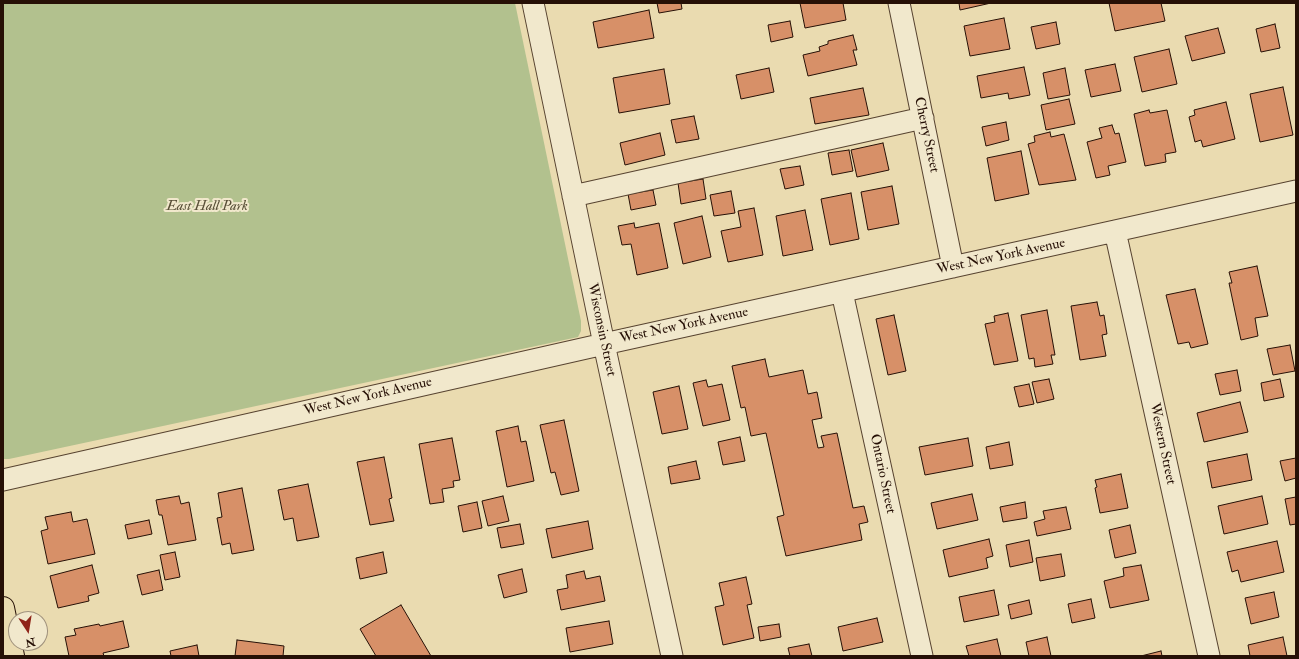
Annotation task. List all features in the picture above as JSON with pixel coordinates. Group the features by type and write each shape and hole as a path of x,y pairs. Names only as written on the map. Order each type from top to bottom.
{"main road":[{"path":"3,608 13,656"}],"street":[{"name":"Wisconsin Street","path":"533,3 604,344 672,656"},
{"name":"Cherry Street","path":"899,3 953,267"},
{"path":"573,196 922,118"},
{"name":"West New York Avenue","path":"3,480 604,344 1296,191"},
{"name":"Western Street","path":"1115,231 1209,656"},
{"name":"Ontario Street","path":"842,292 922,656"}],"green space":[{"name":"East Hall Park","path":"3,3 515,3 581,321 581,331 578,337 9,459 3,459"}],"building":[{"path":"657,3 681,3 682,9 659,13"},
{"path":"800,3 843,3 846,20 805,28"},
{"path":"959,3 991,3 960,10"},
{"path":"1109,3 1161,3 1165,21 1115,31"},
{"path":"649,10 654,38 598,48 593,22"},
{"path":"1004,18 1010,49 970,56 964,26"},
{"path":"790,21 793,37 771,42 768,25"},
{"path":"1056,22 1060,44 1036,49 1031,27"},
{"path":"1275,24 1280,48 1261,52 1256,29"},
{"path":"1218,28 1225,53 1192,61 1185,36"},
{"path":"853,35 857,50 853,50 857,65 808,76 803,55 820,51 819,47 828,44 828,41"},
{"path":"1169,49 1177,84 1142,92 1134,57"},
{"path":"1115,64 1121,91 1091,97 1085,70"},
{"path":"1024,67 1030,95 1009,99 1008,93 981,98 977,76"},
{"path":"769,68 774,92 741,99 736,75"},
{"path":"1065,68 1070,95 1048,99 1043,73"},
{"path":"664,69 670,104 619,113 613,78"},
{"path":"1283,87 1293,135 1260,142 1250,94"},
{"path":"863,88 869,115 815,124 810,98"},
{"path":"1069,99 1075,124 1046,130 1041,105"},
{"path":"1226,102 1235,139 1203,147 1201,140 1195,142 1189,117 1195,115 1194,110"},
{"path":"1149,110 1150,113 1167,110 1176,152 1165,154 1166,162 1145,166 1134,114"},
{"path":"694,116 699,139 676,143 671,120"},
{"path":"1006,122 1009,140 986,146 982,127"},
{"path":"1112,125 1115,134 1119,133 1126,162 1108,166 1110,175 1096,178 1087,142 1102,138 1099,128"},
{"path":"1050,132 1051,137 1064,134 1076,180 1039,185 1028,144 1035,142 1034,136"},
{"path":"660,133 665,155 625,165 620,143"},
{"path":"883,143 889,170 857,177 851,150"},
{"path":"849,150 853,171 832,175 828,153"},
{"path":"1021,151 1029,194 995,201 987,158"},
{"path":"800,166 804,185 785,189 780,169"},
{"path":"703,179 706,199 681,204 678,183"},
{"path":"892,186 899,224 868,230 861,192"},
{"path":"653,190 656,205 631,210 628,194"},
{"path":"731,191 735,213 714,216 710,195"},
{"path":"851,193 859,239 830,245 821,199"},
{"path":"754,208 763,255 728,262 721,231 741,227 738,211"},
{"path":"805,210 813,250 783,256 776,216"},
{"path":"702,216 711,257 683,264 674,223"},
{"path":"634,223 635,228 659,223 668,268 637,275 631,244 622,245 618,226"},
{"path":"1257,266 1268,316 1255,318 1258,336 1241,340 1229,283 1232,283 1229,272"},
{"path":"1195,289 1208,344 1191,348 1189,342 1178,344 1166,295"},
{"path":"1097,302 1100,316 1104,315 1107,334 1102,335 1106,356 1080,360 1071,306"},
{"path":"1047,310 1055,355 1051,355 1053,364 1035,367 1034,358 1029,359 1021,315"},
{"path":"1008,313 1018,361 994,365 985,324 995,322 994,316"},
{"path":"894,315 906,371 888,375 876,319"},
{"path":"1290,345 1295,371 1273,375 1267,349"},
{"path":"765,359 769,377 803,370 808,394 817,392 822,418 812,420 818,448 824,447 821,436 837,433 853,508 864,506 868,522 859,524 862,540 786,556 777,517 784,515 766,433 751,436 745,407 741,408 732,366"},
{"path":"1237,370 1241,391 1220,395 1215,374"},
{"path":"1049,379 1054,399 1037,403 1032,382"},
{"path":"1280,379 1284,397 1264,401 1261,383"},
{"path":"706,380 708,387 722,384 730,420 703,426 693,383"},
{"path":"1029,384 1034,404 1019,407 1014,387"},
{"path":"679,386 688,429 662,434 653,392"},
{"path":"1240,402 1248,432 1204,442 1197,413"},
{"path":"564,420 579,491 561,495 555,472 551,473 540,425"},
{"path":"518,426 521,442 526,441 534,481 507,487 496,431"},
{"path":"740,437 745,461 723,465 718,442"},
{"path":"452,438 460,480 453,481 454,487 442,489 444,502 430,504 419,444"},
{"path":"968,438 973,466 925,475 919,447"},
{"path":"1009,442 1013,465 990,469 986,447"},
{"path":"1247,454 1252,480 1212,488 1207,462"},
{"path":"384,457 392,498 389,499 394,521 370,525 357,462"},
{"path":"1296,458 1296,478 1285,481 1280,461"},
{"path":"696,461 700,479 671,484 668,467"},
{"path":"1121,474 1128,508 1100,513 1095,480"},
{"path":"308,484 319,537 297,541 293,518 284,520 278,490"},
{"path":"242,488 254,550 232,554 230,543 222,545 217,518 222,517 218,493"},
{"path":"972,494 978,520 937,529 931,503"},
{"path":"179,496 181,504 189,502 196,540 168,545 162,515 159,515 156,500"},
{"path":"503,496 509,521 488,526 482,501"},
{"path":"1262,496 1268,524 1224,534 1218,506"},
{"path":"1296,497 1296,524 1290,525 1285,499"},
{"path":"477,502 482,528 463,532 458,506"},
{"path":"1025,502 1027,518 1003,522 1000,507"},
{"path":"1066,507 1071,529 1037,536 1034,522 1045,519 1043,511"},
{"path":"71,512 73,522 87,519 95,554 48,564 41,531 48,529 45,517"},
{"path":"149,520 152,534 128,539 125,525"},
{"path":"588,521 593,549 552,558 546,529"},
{"path":"520,524 524,544 501,548 497,528"},
{"path":"1130,525 1136,553 1115,558 1109,530"},
{"path":"989,539 993,556 986,558 988,568 949,577 943,550"},
{"path":"1029,540 1033,562 1010,567 1006,545"},
{"path":"1277,541 1284,572 1241,582 1238,570 1232,572 1227,552"},
{"path":"175,552 180,577 165,580 160,555"},
{"path":"383,552 387,573 360,579 356,558"},
{"path":"1061,554 1065,576 1040,581 1036,558"},
{"path":"92,565 99,593 88,596 89,601 58,608 50,576"},
{"path":"1141,565 1149,600 1110,608 1104,581 1124,576 1123,568"},
{"path":"522,569 527,592 504,598 498,575"},
{"path":"159,570 163,590 142,595 137,575"},
{"path":"584,571 586,579 600,576 605,601 561,610 557,590 568,588 566,575"},
{"path":"746,577 752,604 747,605 754,638 723,645 715,607 724,605 719,583"},
{"path":"994,590 999,615 964,622 959,597"},
{"path":"1274,592 1279,617 1251,624 1245,598"},
{"path":"1091,599 1095,618 1072,623 1068,604"},
{"path":"1029,600 1032,614 1011,619 1008,605"},
{"path":"401,605 431,656 376,656 360,629"},
{"path":"877,618 883,642 843,651 838,627"},
{"path":"123,621 129,647 103,653 104,656 69,656 65,637 76,635 74,629 99,624 100,626"},
{"path":"609,621 613,644 570,652 566,628"},
{"path":"779,624 781,637 760,641 758,627"},
{"path":"1047,637 1051,656 1029,656 1026,642"},
{"path":"1283,637 1287,656 1250,656 1248,645"},
{"path":"997,639 1001,656 969,656 966,646"},
{"path":"237,640 284,646 283,656 235,656"},
{"path":"809,644 812,656 790,656 788,648"},
{"path":"197,645 199,656 171,656 170,651"},
{"path":"1161,651 1162,656 1141,656"}]}
